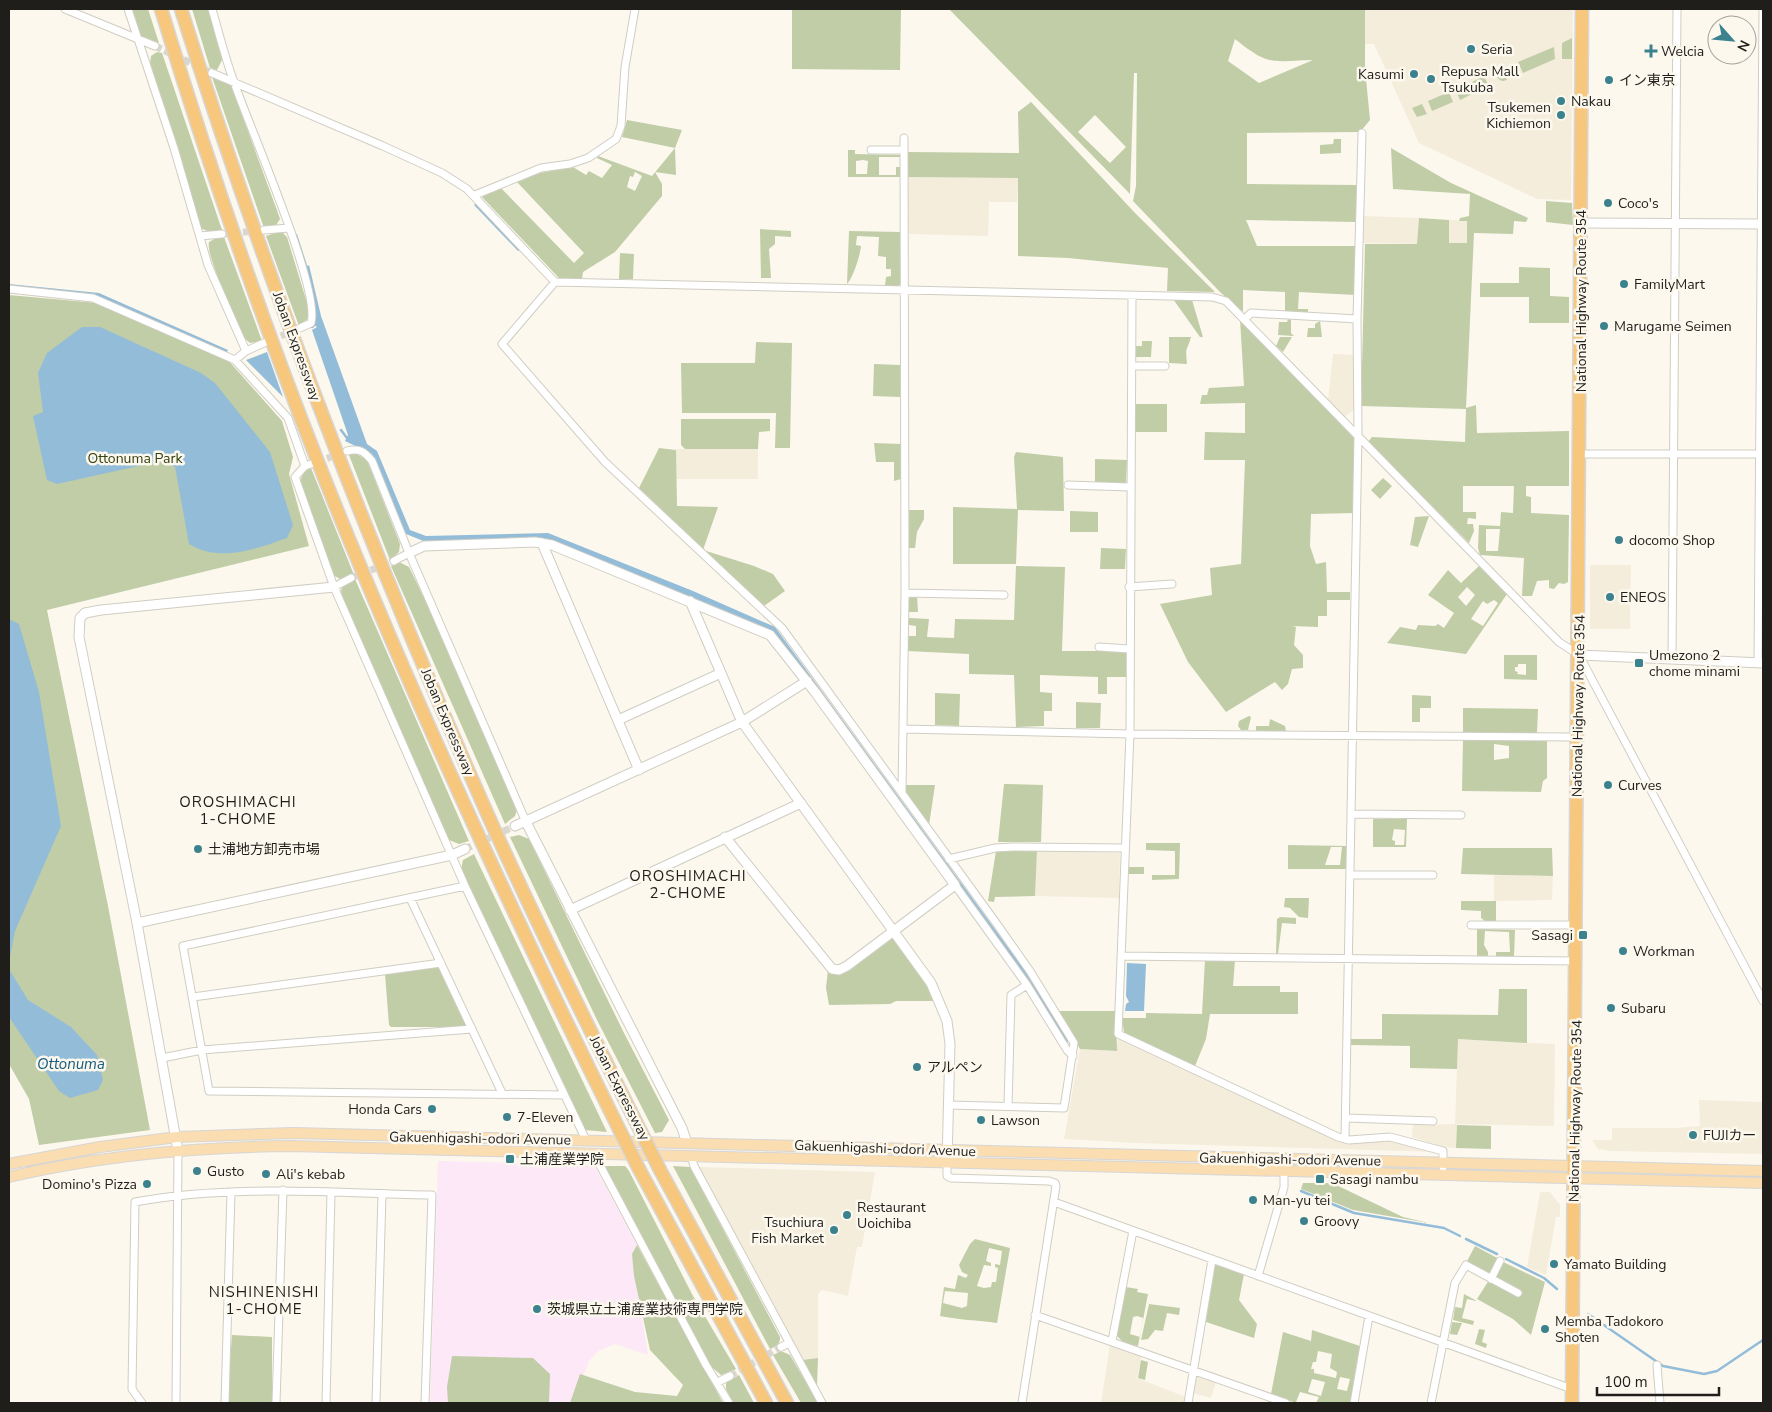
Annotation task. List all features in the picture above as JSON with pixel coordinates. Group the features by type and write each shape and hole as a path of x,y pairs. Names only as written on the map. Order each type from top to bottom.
{"highway":[{"name":"Joban Expressway","path":"161,9 269,343 311,463 477,834 619,1129 766,1403"},
{"name":"Joban Expressway","path":"181,9 237,185 296,331 392,590 492,824 567,984 660,1170 787,1403"},
{"name":"National Highway Route 354","path":"1572,1403 1582,9"}],"main road":[{"name":"Gakuenhigashi-odori Avenue","path":"9,1164 100,1147 177,1137 293,1133 1763,1170"},
{"name":"Gakuenhigashi-odori Avenue","path":"9,1177 100,1159 178,1151 290,1146 1763,1183"}],"street":[{"path":"66,9 154,46"},
{"path":"128,9 174,148 208,265 246,351"},
{"path":"212,9 233,81 289,228 314,315 311,323 296,331"},
{"path":"475,195 541,168 588,158 616,139 621,126 625,67 635,9"},
{"path":"1672,659 1677,9"},
{"path":"1578,655 1761,663 1763,9"},
{"path":"212,72 392,150 442,174 475,195 555,282 1216,297 1226,301 1559,642 1578,655 1763,1001"},
{"path":"1345,1139 1358,435 1357,319 1362,133"},
{"path":"902,792 905,593 904,138"},
{"path":"871,150 904,150"},
{"path":"1581,223 1763,224"},
{"path":"264,230 289,228"},
{"path":"200,236 222,234"},
{"path":"555,282 502,344 605,462 782,628 902,792 1039,987 1074,1043 1064,1108 948,1105"},
{"path":"9,289 93,298 235,360 288,418 311,463 295,477 334,587 465,886 586,1140"},
{"path":"1132,296 1129,587 1130,734 1118,1034 1345,1139 1390,1137 1443,1151 1443,1175"},
{"path":"1245,319 1251,313 1357,319"},
{"path":"235,360 246,351 269,343"},
{"path":"1132,366 1165,366"},
{"path":"341,451 356,449 364,452 372,461 409,553 526,822 682,1128 687,1143"},
{"path":"1579,454 1762,454"},
{"path":"1068,485 1130,487"},
{"path":"542,543 639,770"},
{"path":"394,561 424,546 542,543 690,601 770,635 807,682 1027,985 1067,1050 1073,1056"},
{"path":"176,1403 180,1194 177,1137 137,923 79,637 80,618 85,613 100,610 334,587 351,578"},
{"path":"1129,587 1172,584"},
{"path":"905,593 1004,595"},
{"path":"690,601 742,722 931,983 947,1021 950,1044 947,1176 951,1178 1055,1182 1054,1202 1022,1403"},
{"path":"1099,648 1129,649"},
{"path":"618,720 721,673"},
{"path":"515,826 742,722 807,682"},
{"path":"903,729 1130,734 1578,737"},
{"path":"570,910 801,804"},
{"path":"1351,814 1461,815"},
{"path":"725,838 832,969 839,970 847,966 955,885"},
{"path":"949,859 994,848 1125,848"},
{"path":"137,923 452,855 466,849"},
{"path":"1350,874 1433,875"},
{"path":"465,886 183,946 209,1091 564,1095"},
{"path":"410,898 502,1093"},
{"path":"1470,925 1576,925"},
{"path":"1121,956 1576,960"},
{"path":"193,997 440,963"},
{"path":"1008,1106 1011,995 1027,985"},
{"path":"162,1058 202,1050 472,1029"},
{"path":"1346,1118 1433,1121"},
{"path":"828,1160 829,1146"},
{"path":"594,1154 706,1366 718,1382 729,1403"},
{"path":"690,1156 788,1343 822,1403"},
{"path":"1258,1276 1284,1187 1284,1158"},
{"path":"142,1403 132,1389 135,1202 180,1194 283,1190 432,1195 425,1403"},
{"path":"276,1403 283,1190"},
{"path":"225,1403 231,1192"},
{"path":"326,1403 331,1192"},
{"path":"376,1403 382,1194"},
{"path":"1054,1202 1572,1389"},
{"path":"1112,1341 1133,1231"},
{"path":"1188,1403 1212,1260"},
{"path":"1491,1279 1500,1261"},
{"path":"1431,1403 1455,1283 1466,1265 1518,1293"},
{"path":"1035,1315 1286,1403"},
{"path":"1354,1403 1369,1316"},
{"path":"781,1347 788,1343"},
{"path":"1657,1365 1660,1403"},
{"path":"718,1382 730,1376"}],"shaded area":[{"path":"1365,9 1573,9 1571,200 1537,199 1419,143 1374,44 1365,44"},
{"path":"907,177 1019,178 1017,202 989,202 988,236 907,234"},
{"path":"1364,216 1419,218 1417,244 1363,243"},
{"path":"1449,220 1468,221 1467,243 1448,243"},
{"path":"1333,354 1354,355 1354,410 1344,417 1328,400"},
{"path":"676,449 758,449 758,479 676,479"},
{"name":"ENEOS","path":"1590,565 1631,565 1630,629 1590,629"},
{"path":"1037,851 1120,853 1119,898 1035,896"},
{"path":"1494,875 1553,876 1552,900 1494,901"},
{"path":"1118,1038 1340,1140 1391,1139 1438,1152 1135,1143 1064,1139 1080,1049 1116,1051"},
{"path":"1458,1039 1555,1044 1554,1126 1457,1124 1456,1148 1443,1147 1412,1137 1413,1125 1455,1124"},
{"path":"1699,1100 1763,1102 1763,1154 1610,1151 1598,1149 1592,1140 1612,1140 1612,1128 1700,1126"},
{"name":"茨城県立土浦産業技術専門学院","path":"438,1161 594,1165 637,1245 632,1254 648,1355 615,1344 598,1351 589,1361 574,1403 430,1403"},
{"path":"699,1167 875,1172 862,1247 857,1247 848,1296 822,1290 818,1294 818,1358 802,1360"},
{"path":"1540,1192 1550,1192 1560,1205 1560,1217 1556,1217 1546,1275 1527,1267"},
{"path":"1110,1344 1142,1354 1137,1378 1186,1397 1185,1403 1101,1403"},
{"path":"1198,1374 1216,1382 1211,1398 1192,1393 1195,1376"}],"green space":[{"path":"131,9 148,9 159,43 140,36"},
{"path":"192,9 208,9 223,58 217,70 210,68"},
{"path":"949,9 1365,9 1365,68 1370,120 1360,132 1247,133 1247,184 1358,185 1357,222 1246,220 1257,246 1357,246 1355,295 1299,292 1298,309 1308,309 1308,312 1285,312 1285,292 1243,290 1243,312 1220,292 1133,201 1136,186 1137,73 1134,73 1130,194","holes":["1235,39 1256,54 1271,60 1313,60 1259,83 1228,61","1095,115 1126,147 1110,163 1078,132"]},
{"path":"792,10 901,10 900,70 792,69"},
{"path":"1572,38 1572,59 1562,59 1562,43"},
{"path":"1554,47 1555,59 1523,73 1518,62"},
{"path":"157,52 162,53 222,230 210,232 200,228 150,64 151,56"},
{"path":"1505,69 1508,70 1508,80 1501,81 1498,80 1497,73 1498,70"},
{"path":"1484,76 1489,87 1477,92 1472,82"},
{"path":"212,77 231,85 280,219 275,227 264,228"},
{"path":"1467,84 1472,94 1460,100 1455,89"},
{"path":"1449,92 1453,102 1432,111 1428,101"},
{"path":"1031,102 1136,214 1215,292 1167,291 1168,268 1068,258 1018,256 1018,178 907,177 908,152 1019,153 1018,112"},
{"path":"1422,104 1427,114 1417,117 1412,108"},
{"path":"627,120 682,130 675,148 622,137"},
{"path":"1334,139 1341,139 1341,153 1320,154 1320,145 1333,144"},
{"path":"675,148 676,175 655,172"},
{"path":"1391,148 1451,183 1528,218 1526,222 1514,221 1513,234 1474,233 1466,408 1476,405 1477,433 1569,431 1569,486 1526,486 1526,496 1531,497 1531,513 1569,515 1568,582 1564,584 1559,583 1554,589 1549,588 1549,580 1537,581 1532,596 1522,596 1524,558 1480,555 1478,548 1479,525 1500,526 1501,512 1513,513 1514,486 1463,486 1463,512 1476,512 1476,519 1468,518 1467,524 1473,524 1474,531 1469,543 1368,442 1372,437 1465,442 1466,409 1361,406 1365,244 1417,244 1419,218 1449,220 1449,243 1467,243 1467,221 1459,221 1460,218 1469,216 1470,194 1393,189","holes":["1486,529 1500,529 1498,551 1486,551"]},
{"path":"848,150 855,150 855,154 901,155 901,157 879,157 879,175 896,175 896,167 902,167 902,177 848,177","holes":["856,161 868,161 867,174 856,174"]},
{"path":"598,156 652,176 655,172 662,184 662,196 615,252 583,272 582,279 559,278 482,197 501,188 574,263 584,253 517,182 540,173 573,167 586,175 589,171 602,178 612,165 597,158","holes":["635,172 642,176 635,191 627,187 630,176 633,177"]},
{"path":"1546,201 1572,203 1573,225 1546,222"},
{"path":"760,229 791,231 791,237 775,236 775,244 769,249 771,278 761,278"},
{"path":"849,231 901,232 901,284 898,286 885,286 886,277 891,276 891,269 886,269 886,257 878,256 879,237 857,236 856,245 861,246 858,261 847,284"},
{"path":"283,233 287,237 311,316 299,326 266,236"},
{"path":"224,237 262,341 250,343 244,338 216,273 209,249 209,242 216,238"},
{"path":"620,253 634,254 633,279 619,279"},
{"path":"1519,267 1550,268 1550,296 1569,297 1569,323 1529,323 1529,297 1480,297 1480,283 1519,283"},
{"name":"Ottonuma Park","path":"9,295 97,303 228,360 282,421 293,457 289,474 309,546 47,610 108,906 150,1130 39,1145 29,1099 9,1064"},
{"path":"1173,299 1192,300 1203,337 1200,337"},
{"path":"1240,319 1354,437 1354,513 1311,514 1310,546 1316,564 1326,562 1327,592 1350,592 1350,600 1327,600 1327,616 1318,616 1318,627 1292,626 1296,627 1294,645 1303,655 1303,668 1292,669 1288,684 1282,690 1275,682 1226,712 1188,662 1160,604 1212,595 1210,568 1241,564 1245,460 1204,460 1205,432 1245,433 1245,403 1200,404 1202,395 1207,395 1209,388 1244,386"},
{"path":"1288,319 1291,320 1291,333 1294,336 1278,335 1279,322 1287,322"},
{"path":"1320,321 1322,337 1307,337 1308,328 1315,328 1315,324"},
{"path":"1169,337 1191,337 1186,351 1187,364 1169,363"},
{"path":"1280,337 1292,337 1283,352 1276,346"},
{"path":"1142,341 1152,341 1151,357 1135,357 1135,346 1142,346"},
{"path":"756,342 792,343 790,448 775,448 776,413 682,413 681,363 755,363"},
{"path":"874,364 900,365 900,397 873,396"},
{"path":"1134,404 1167,404 1167,432 1134,432"},
{"path":"681,419 770,419 770,431 759,432 758,449 685,449 681,445"},
{"path":"874,443 901,444 901,479 894,481 894,462 876,462"},
{"path":"659,448 676,450 677,506 718,507 703,549 639,488"},
{"path":"1016,452 1063,457 1064,511 1018,510 1016,564 953,564 953,507 1017,509 1014,457"},
{"path":"355,453 367,460 400,544 399,552 390,560 349,455"},
{"path":"1095,459 1127,460 1126,484 1095,482"},
{"path":"311,468 354,575 340,579 333,575 300,481 304,471"},
{"path":"1383,478 1392,486 1380,499 1371,490"},
{"path":"909,510 924,510 924,519 917,532 915,548 908,548"},
{"path":"1070,511 1098,512 1098,532 1070,532"},
{"path":"1429,516 1418,547 1410,545 1415,517"},
{"path":"1101,548 1126,549 1125,569 1100,569"},
{"path":"706,551 773,574 785,591 764,606"},
{"path":"399,562 409,567 427,604 517,810 515,816 505,824 391,566"},
{"path":"1016,566 1065,567 1062,651 1122,651 1126,653 1126,677 1107,677 1107,694 1098,694 1098,677 1040,675 1040,692 1052,693 1052,711 1044,711 1044,726 1016,727 1014,675 969,674 969,654 907,651 908,636 916,636 916,626 909,625 909,618 929,619 927,637 954,638 955,619 1014,620"},
{"path":"1479,566 1507,594 1466,654 1387,643 1400,627 1416,630 1418,625 1435,626 1438,624 1444,628 1454,613 1428,595 1448,570 1461,583","holes":["1467,587 1475,595 1466,606 1458,597","1494,600 1498,603 1483,626 1471,619 1483,601 1487,604"]},
{"path":"355,579 469,841 459,844 449,840 342,598 341,590 344,584"},
{"path":"917,596 918,612 908,612 908,599"},
{"path":"1504,655 1537,655 1537,680 1504,679","holes":["1518,664 1526,664 1526,675 1517,674 1518,672 1515,671 1515,667 1518,667"]},
{"path":"935,693 960,694 959,726 935,725"},
{"path":"1412,695 1431,696 1431,708 1420,708 1420,722 1412,722"},
{"path":"1076,702 1101,703 1100,728 1076,728"},
{"path":"1463,708 1538,709 1537,733 1463,734"},
{"path":"1249,716 1251,717 1248,730 1241,730 1238,726 1239,721"},
{"path":"1270,719 1285,726 1286,731 1256,731 1256,726 1269,726"},
{"path":"1463,739 1547,740 1547,778 1543,781 1541,792 1462,791","holes":["1494,744 1509,746 1509,758 1494,760"]},
{"path":"1004,784 1043,785 1041,842 998,842"},
{"path":"906,785 935,785 929,825 905,792"},
{"path":"1373,819 1407,819 1406,847 1373,847","holes":["1394,829 1405,830 1404,845 1395,845 1395,841 1392,840"]},
{"path":"519,835 529,839 669,1120 662,1132 655,1133 598,1022 510,837"},
{"path":"1146,843 1180,843 1179,879 1152,880 1152,875 1175,875 1175,851 1146,850"},
{"path":"1288,845 1347,846 1346,869 1288,869","holes":["1331,847 1342,847 1340,865 1325,865"]},
{"path":"1463,848 1552,848 1553,876 1461,874"},
{"path":"996,851 1037,851 1035,896 995,897 994,902 988,901"},
{"path":"474,854 607,1132 585,1130 461,869 463,860"},
{"path":"1129,867 1144,867 1144,874 1129,874"},
{"path":"1285,898 1309,898 1308,918 1299,917 1290,908 1284,907"},
{"path":"1461,901 1496,901 1496,921 1485,921 1481,918 1481,911 1461,910"},
{"path":"1280,917 1296,918 1296,924 1282,923 1278,954 1276,954 1277,919"},
{"path":"1477,929 1515,930 1514,956 1496,956 1496,952 1510,952 1509,932 1485,931 1484,945 1488,956 1477,956"},
{"path":"893,936 937,1001 896,1001 890,1004 829,1005 826,988 828,970 832,973"},
{"path":"1205,960 1235,960 1233,986 1280,986 1280,992 1298,992 1298,1014 1210,1014 1206,1039 1195,1066 1124,1033 1122,1018 1146,1018 1146,1013 1202,1014"},
{"path":"439,965 469,1027 391,1027 389,1025 385,974"},
{"path":"1499,989 1527,989 1527,1043 1458,1039 1457,1069 1410,1068 1410,1046 1351,1045 1351,1039 1382,1039 1382,1014 1498,1015"},
{"path":"1057,1011 1116,1011 1117,1051 1080,1049"},
{"path":"1457,1125 1491,1126 1491,1149 1456,1148"},
{"path":"606,1166 625,1166 629,1171 693,1296 736,1369 721,1375 708,1364 607,1172"},
{"path":"673,1166 690,1167 780,1337 779,1343 775,1347 770,1349"},
{"path":"1303,1183 1332,1183 1403,1217 1429,1223 1353,1210 1301,1189"},
{"path":"975,1239 1010,1248 997,1323 940,1316 944,1287 955,1289 958,1275 966,1278 968,1275 962,1272 959,1265 970,1244","holes":["989,1248 1002,1251 1000,1265 995,1264 995,1267 998,1268 996,1282 992,1282 991,1287 984,1288 977,1286 984,1265 991,1266 991,1263 986,1261","945,1291 968,1293 967,1306 962,1308 943,1303"]},
{"path":"637,1245 723,1403 570,1403 580,1374 635,1392 677,1396 683,1385 650,1350 634,1276 632,1254"},
{"path":"1475,1246 1499,1259 1490,1276 1466,1263"},
{"path":"1501,1261 1545,1282 1531,1335 1513,1319 1477,1299"},
{"path":"1217,1265 1244,1274 1239,1300 1257,1324 1254,1338 1206,1322 1214,1266"},
{"path":"1126,1287 1138,1289 1137,1292 1148,1294 1141,1329 1143,1318 1133,1317 1130,1334 1140,1337 1138,1346 1124,1343 1117,1336"},
{"path":"1464,1294 1477,1301 1467,1299 1462,1318 1474,1321 1473,1325 1453,1320 1455,1307 1462,1308"},
{"path":"1149,1304 1180,1308 1179,1315 1167,1313 1163,1331 1155,1330 1148,1339 1141,1340"},
{"path":"1452,1322 1462,1323 1457,1335 1450,1334"},
{"path":"1479,1329 1485,1330 1482,1342 1487,1344 1486,1348 1475,1344"},
{"path":"1312,1330 1360,1346 1351,1403 1316,1403 1319,1397 1300,1392 1296,1402 1298,1403 1296,1403 1271,1394 1283,1332 1311,1341","holes":["1318,1351 1332,1354 1330,1368 1337,1372 1336,1378 1314,1373 1314,1369 1311,1369 1313,1362 1316,1362","1340,1377 1350,1379 1347,1391 1337,1389","1312,1379 1325,1382 1321,1396 1308,1392"]},
{"path":"232,1335 272,1337 272,1403 227,1403"},
{"path":"781,1351 790,1355 818,1403 801,1403 773,1355"},
{"path":"452,1356 533,1358 550,1374 549,1403 448,1403 447,1387"},
{"path":"818,1358 817,1386 802,1360"},
{"path":"1141,1360 1148,1362 1145,1380 1138,1378"},
{"path":"739,1375 754,1403 733,1403 726,1389 726,1383"}],"water":[{"path":"478,201 523,248 518,251 474,205"},
{"path":"309,265 321,316 367,444 377,451 410,530 426,536 548,533 693,591 775,627 1021,965 1069,1041 1066,1043 990,926 772,632 546,539 426,542 406,534 372,454 345,441 348,435 312,330 317,327 313,324 316,315 305,268"},
{"path":"9,284 99,293 228,350 226,354 98,296 9,287"},
{"path":"82,327 100,327 201,373 215,383 270,452 293,525 287,538 251,550 225,553 201,550 189,544 175,467 161,461 57,484 47,480 33,416 43,412 38,373 47,353"},
{"path":"267,352 283,397 246,360"},
{"path":"9,619 19,624 39,692 61,826 15,931 9,962"},
{"path":"1127,963 1146,964 1144,1011 1125,1011 1126,1004 1129,1002 1126,996"},
{"name":"Ottonuma","path":"9,969 28,1000 71,1027 97,1055 103,1080 98,1090 70,1098 59,1091 9,1017"}],"waterway":[{"path":"296,235 307,269"},
{"path":"312,327 316,323"},
{"path":"341,430 347,438"},
{"path":"1301,1191 1354,1213 1444,1228 1460,1236"},
{"path":"1466,1239 1497,1254"},
{"path":"1506,1259 1544,1278 1557,1289"},
{"path":"1588,1314 1663,1366 1704,1374 1717,1371 1763,1340"}],"tunnel":[{"path":"155,46 212,73"},
{"path":"222,234 256,231"},
{"path":"271,340 293,331"},
{"path":"317,462 339,454"},
{"path":"351,578 394,561"},
{"path":"465,849 515,826"},
{"path":"730,1376 781,1347"}],"place":[{"name":"Seria","path":"1471,49"},
{"name":"Welcia","path":"1651,51"},
{"name":"Kasumi","path":"1414,74"},
{"name":"Repusa Mall Tsukuba","path":"1431,79"},
{"name":"イン東京","path":"1609,80"},
{"name":"Nakau","path":"1561,101"},
{"name":"Tsukemen Kichiemon","path":"1561,115"},
{"name":"Coco's","path":"1608,203"},
{"name":"FamilyMart","path":"1624,284"},
{"name":"Marugame Seimen","path":"1604,326"},
{"name":"docomo Shop","path":"1619,540"},
{"name":"ENEOS","path":"1610,597"},
{"name":"Umezono 2 chome minami","path":"1639,663"},
{"name":"Curves","path":"1608,785"},
{"name":"土浦地方卸売市場","path":"198,849"},
{"name":"Sasagi","path":"1583,935"},
{"name":"Workman","path":"1623,951"},
{"name":"Subaru","path":"1611,1008"},
{"name":"アルペン","path":"917,1067"},
{"name":"Honda Cars","path":"432,1109"},
{"name":"7-Eleven","path":"507,1117"},
{"name":"Lawson","path":"981,1120"},
{"name":"FUJIカー","path":"1693,1135"},
{"name":"土浦産業学院","path":"510,1159"},
{"name":"Gusto","path":"197,1171"},
{"name":"Ali's kebab","path":"266,1174"},
{"name":"Sasagi nambu","path":"1320,1179"},
{"name":"Domino's Pizza","path":"147,1184"},
{"name":"Man-yu tei","path":"1253,1200"},
{"name":"Restaurant Uoichiba","path":"847,1215"},
{"name":"Groovy","path":"1304,1221"},
{"name":"Tsuchiura Fish Market","path":"834,1230"},
{"name":"Yamato Building","path":"1554,1264"},
{"name":"茨城県立土浦産業技術専門学院","path":"537,1309"},
{"name":"Memba Tadokoro Shoten","path":"1545,1329"}],"district":[{"name":"OROSHIMACHI 1-CHOME","path":"238,810"},
{"name":"OROSHIMACHI 2-CHOME","path":"688,884"},
{"name":"NISHINENISHI 1-CHOME","path":"264,1300"}]}
